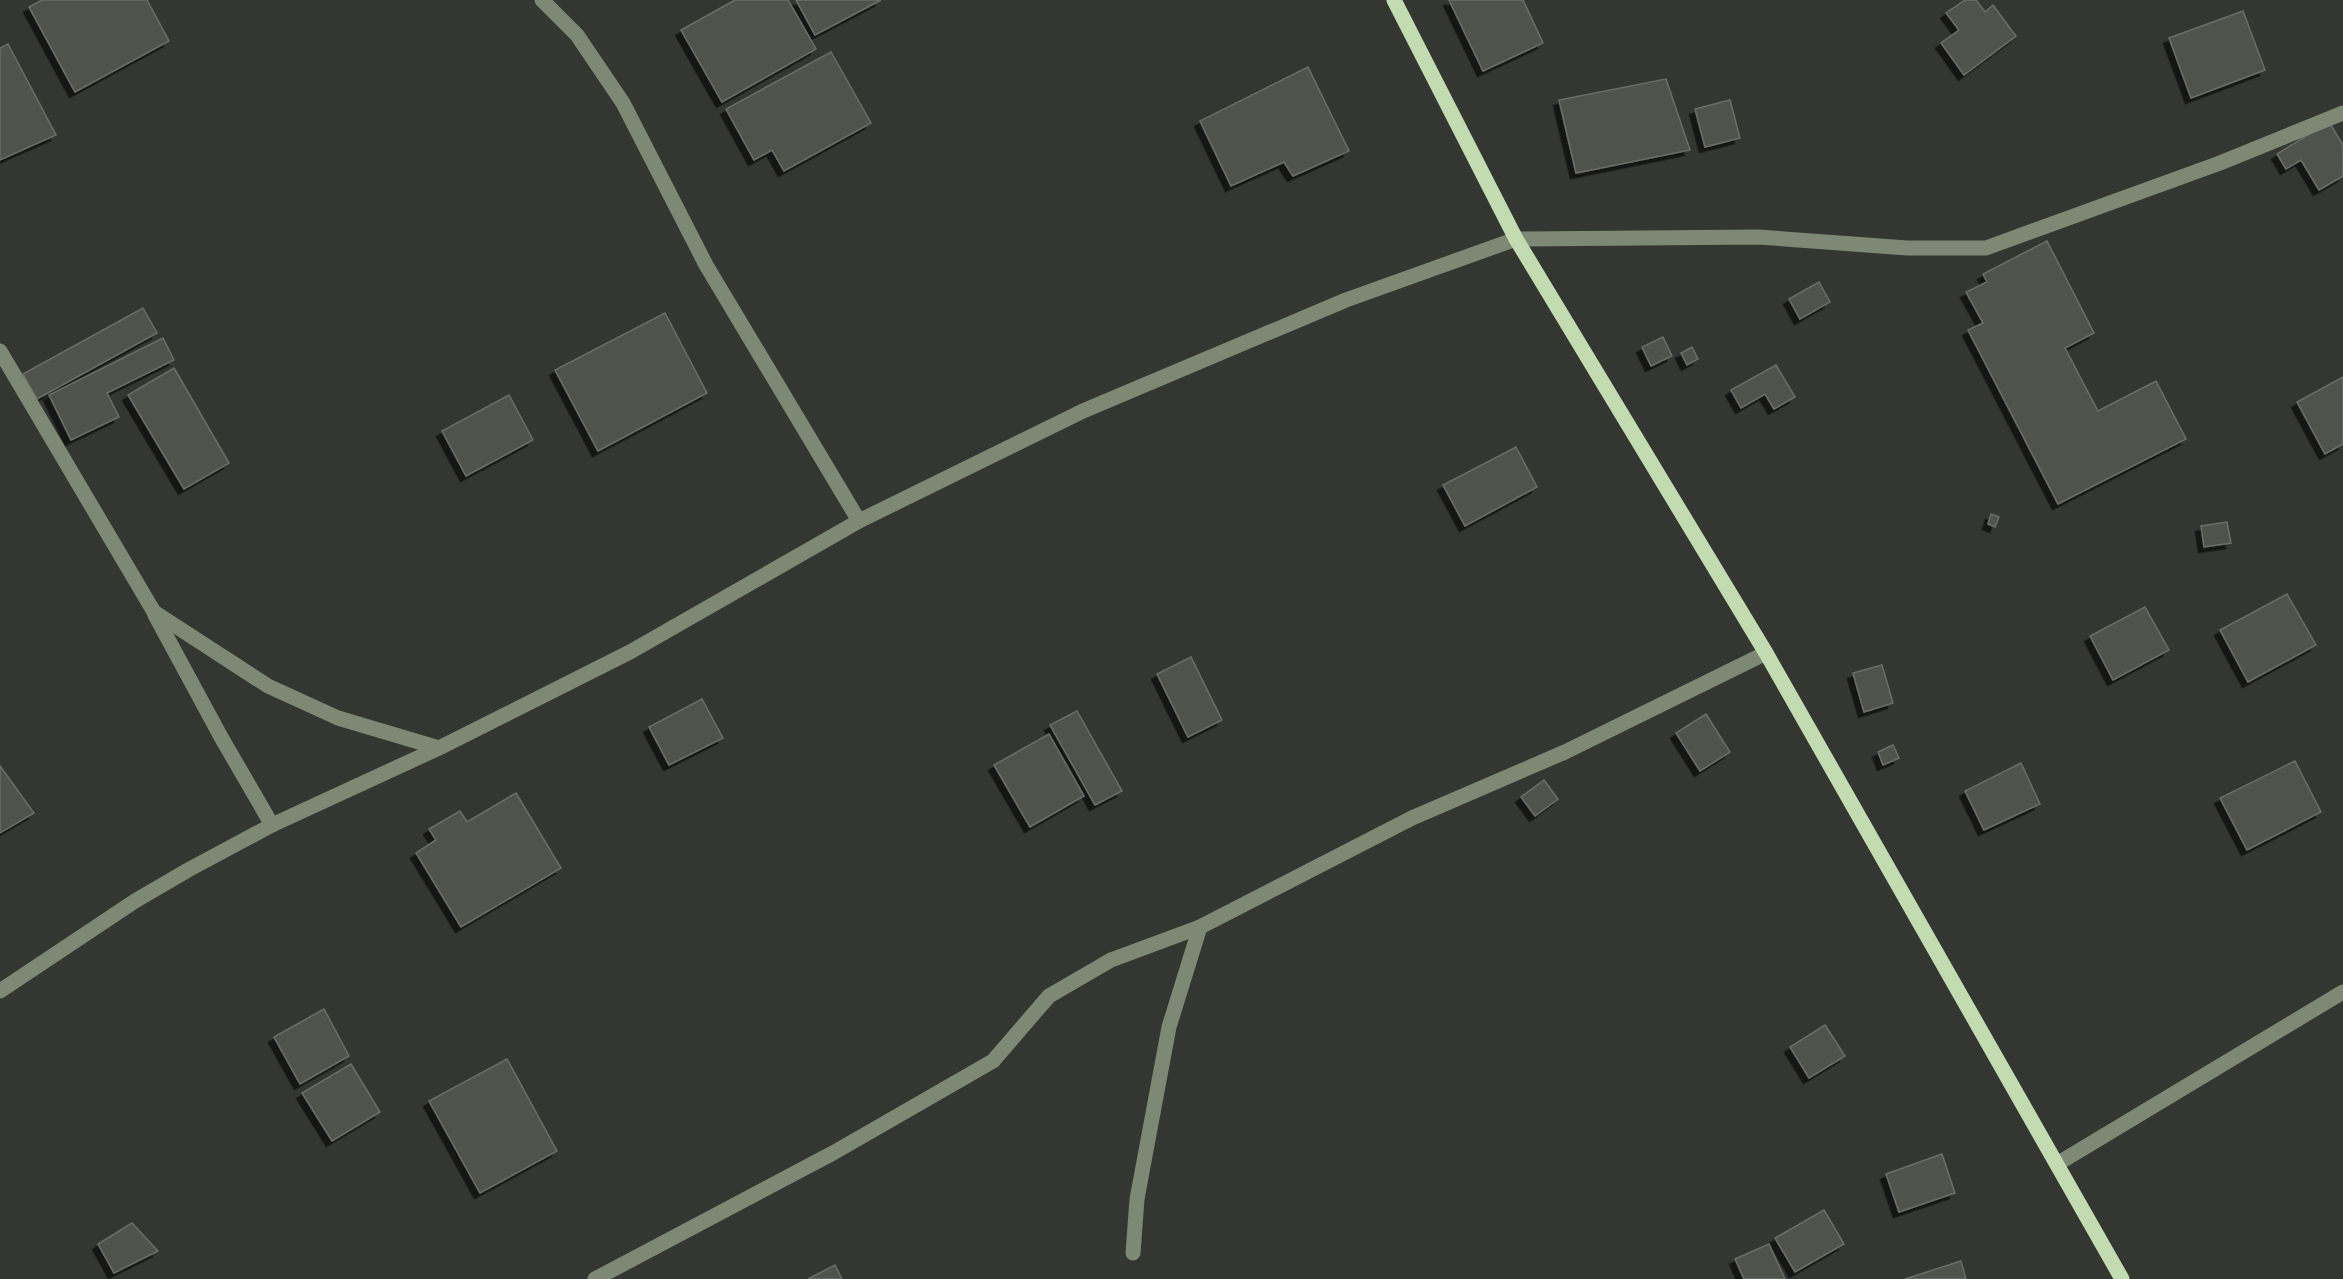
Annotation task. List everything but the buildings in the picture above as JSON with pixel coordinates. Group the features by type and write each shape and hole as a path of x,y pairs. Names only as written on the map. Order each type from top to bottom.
{"main road":[{"path":"1394,0 1516,239 1766,653 2122,1279"}],"street":[{"path":"542,0 577,35 623,103 706,265 859,521"},
{"path":"0,991 135,901 188,870 272,825 439,748 630,652 859,521 1083,411 1346,300 1516,239 1759,237 1907,248 1986,248 2220,163 2343,113"},
{"path":"0,351 154,612 221,737 272,825"},
{"path":"154,612 268,686 339,718 439,748"},
{"path":"595,1279 833,1153 993,1061 1049,996 1112,960 1200,927 1412,818 1565,752 1766,653"},
{"path":"1132,1253 1137,1199 1167,1038 1200,927"},
{"path":"2057,1164 2343,992"}]}
